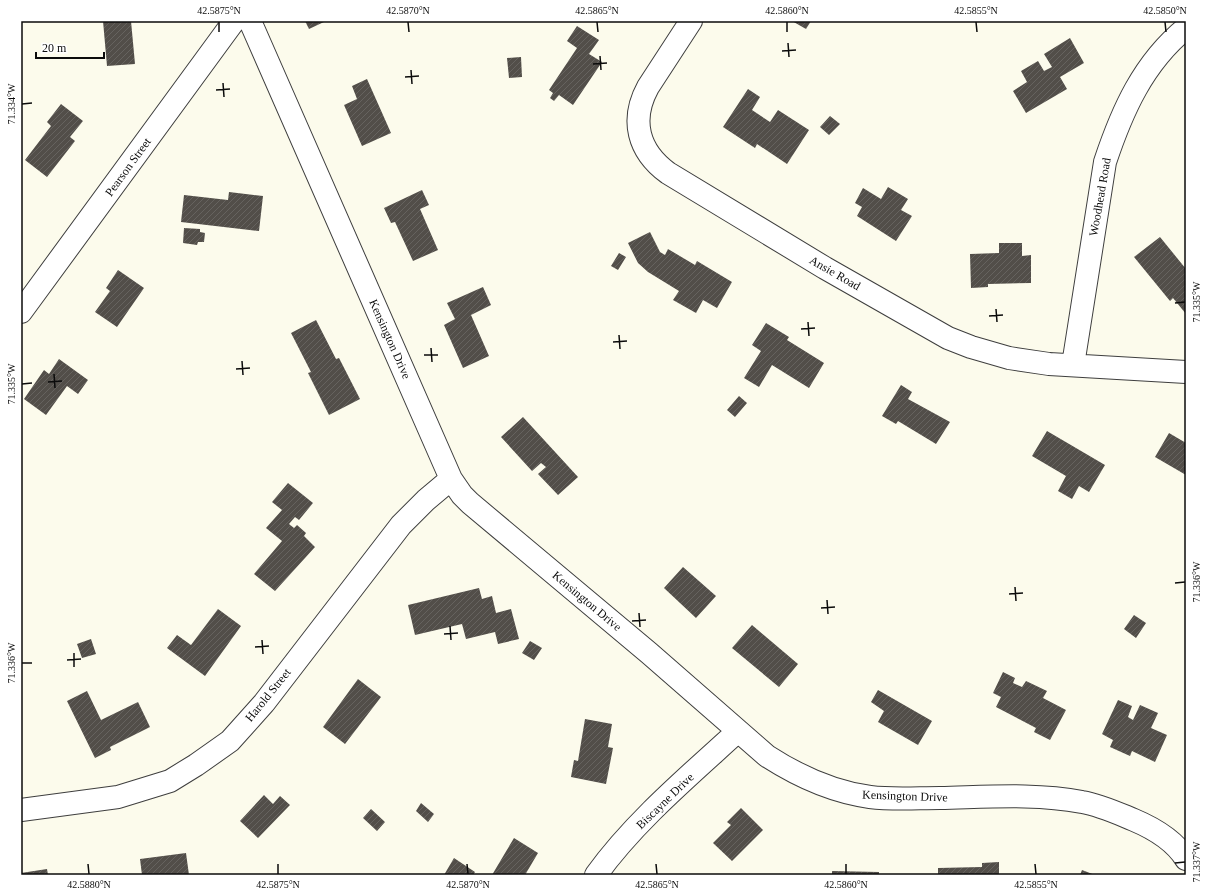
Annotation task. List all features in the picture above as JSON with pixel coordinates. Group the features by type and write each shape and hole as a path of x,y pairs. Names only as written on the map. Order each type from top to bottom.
{"street":[{"name":"Pearson Street","path":"21,312 234,21"},
{"name":"Kensington Drive","path":"250,21 451,479 462,495 470,503 649,653 767,756 805,778 853,794 871,797 1031,797 1082,802 1098,806 1146,825 1160,833 1186,860"},
{"name":"Ansie Road","path":"691,21 648,88 644,95 640,110 639,126 642,142 650,156 661,168 825,268 948,338 971,347 1009,358 1050,364 1186,372"},
{"name":"Woodhead Road","path":"1073,366 1107,155 1126,106 1140,80 1166,46 1186,28"},
{"name":"Harold Street","path":"21,810 118,797 170,781 230,742 264,703 401,525 426,500 451,479"},
{"name":"Biscayne Drive","path":"596,875 649,815 738,731"}],"building":[{"path":"103,21 131,21 135,64 107,66"},
{"path":"305,21 326,21 309,29"},
{"path":"792,21 811,21 806,29"},
{"path":"577,26 599,40 589,54 602,62 573,105 559,95 554,101 550,98 553,93 549,90 577,48 567,41"},
{"path":"1070,38 1084,63 1060,77 1067,89 1026,113 1013,91 1027,82 1021,71 1038,61 1044,71 1052,67 1044,54"},
{"path":"521,57 522,77 509,78 507,58"},
{"path":"367,79 391,133 362,146 344,105 357,99 352,86"},
{"path":"748,89 760,97 752,110 770,122 778,110 809,130 787,164 757,144 755,148 723,127"},
{"path":"61,104 83,121 70,137 75,141 47,177 25,160 51,126 47,122"},
{"path":"830,116 840,124 829,135 820,127"},
{"path":"888,187 908,199 901,210 912,216 896,241 857,216 862,207 855,203 863,188 881,199"},
{"path":"422,190 429,205 420,209 438,250 413,261 395,222 391,223 384,208"},
{"path":"229,192 263,196 259,231 181,222 184,195 228,200"},
{"path":"184,228 200,229 200,232 205,233 204,242 198,242 197,245 183,243"},
{"path":"650,232 660,252 665,255 668,249 695,265 697,261 732,282 717,308 703,300 696,313 673,300 679,291 648,272 638,263 628,243"},
{"path":"1160,237 1186,269 1186,314 1173,298 1170,301 1134,257"},
{"path":"999,243 1022,243 1022,256 1031,255 1031,283 988,284 988,287 971,288 970,254 999,253"},
{"path":"619,253 626,257 618,270 611,266"},
{"path":"118,270 144,288 117,327 95,312 110,291 106,288"},
{"path":"483,287 491,305 471,315 489,356 463,368 444,325 455,319 447,303"},
{"path":"316,320 336,359 339,358 360,399 329,415 308,373 311,372 291,333"},
{"path":"766,323 789,337 787,340 824,363 809,388 772,365 759,387 744,378 761,351 752,345"},
{"path":"59,359 88,380 78,394 67,386 46,415 24,399 44,370 49,374"},
{"path":"901,385 912,392 908,399 950,422 936,444 898,421 896,424 882,416"},
{"path":"739,396 747,403 735,417 727,410"},
{"path":"523,417 578,477 558,495 538,474 546,467 541,463 532,471 501,437"},
{"path":"1047,431 1105,465 1089,492 1079,486 1072,499 1058,491 1066,476 1032,456"},
{"path":"1169,433 1186,443 1186,475 1155,457"},
{"path":"288,483 313,503 299,520 295,517 289,524 294,528 297,525 306,533 304,536 315,547 275,591 254,574 282,541 266,528 282,510 272,502"},
{"path":"683,567 716,596 696,618 664,588"},
{"path":"479,588 482,599 492,596 496,613 511,609 519,639 498,644 495,632 466,639 462,624 415,635 408,605"},
{"path":"218,609 241,626 205,676 167,648 177,635 191,645"},
{"path":"1134,615 1146,623 1136,638 1124,629"},
{"path":"752,625 798,664 779,687 732,648"},
{"path":"91,639 96,654 82,658 77,644"},
{"path":"530,641 542,648 534,660 522,653"},
{"path":"1003,672 1015,678 1013,683 1022,687 1026,681 1047,691 1043,698 1066,710 1050,740 1034,732 1036,728 996,707 1001,697 993,693"},
{"path":"358,679 381,697 345,744 323,727"},
{"path":"878,690 932,721 918,745 878,722 884,711 871,702"},
{"path":"87,691 101,720 138,702 150,727 110,747 111,750 95,758 67,701"},
{"path":"1118,700 1132,706 1128,717 1133,720 1140,705 1158,713 1151,728 1167,735 1155,762 1132,751 1130,756 1110,747 1113,740 1102,734"},
{"path":"585,719 612,724 608,747 613,748 606,784 571,777 574,760 578,761"},
{"path":"264,795 273,804 280,796 290,805 258,838 240,821"},
{"path":"421,803 434,814 428,822 416,811"},
{"path":"741,808 763,830 732,861 713,843 731,825 727,822"},
{"path":"371,809 385,822 377,831 363,818"},
{"path":"514,838 538,853 525,875 492,875"},
{"path":"186,853 189,875 142,875 140,859"},
{"path":"454,858 475,872 473,875 444,875"},
{"path":"999,862 999,875 938,875 938,868 982,867 982,863"},
{"path":"47,869 48,875 21,875 21,873"},
{"path":"1082,870 1095,875 1080,875"},
{"path":"832,871 879,872 879,875 832,875"}]}
